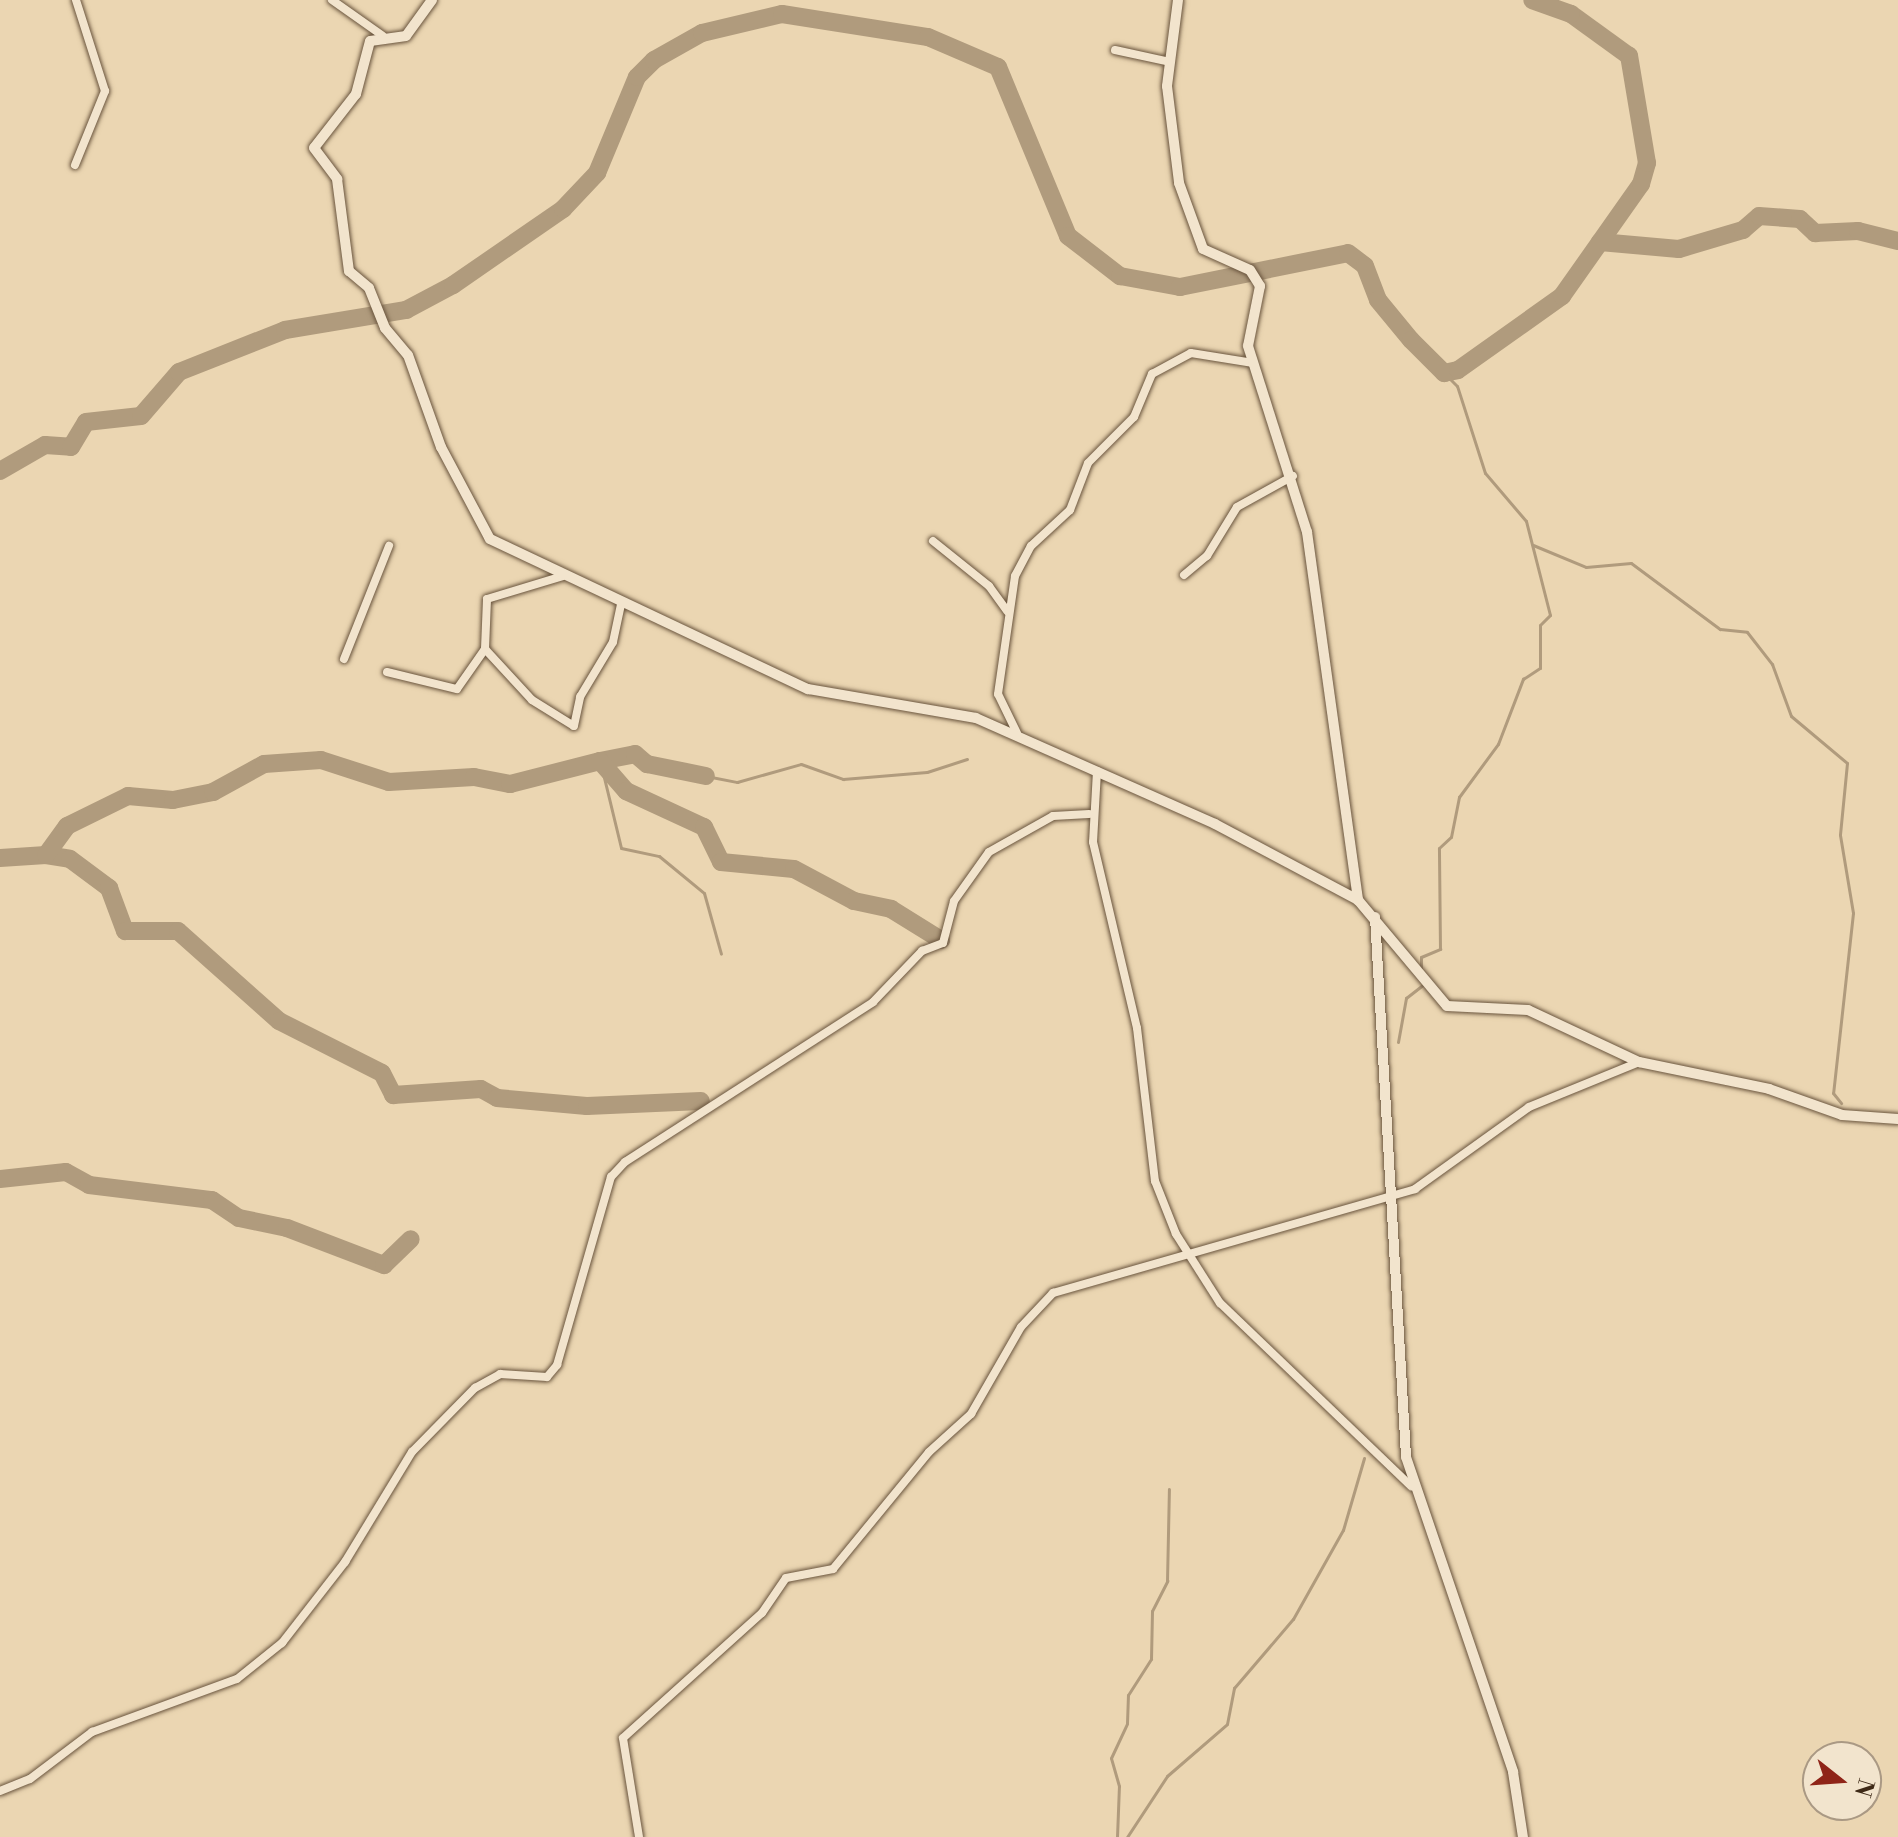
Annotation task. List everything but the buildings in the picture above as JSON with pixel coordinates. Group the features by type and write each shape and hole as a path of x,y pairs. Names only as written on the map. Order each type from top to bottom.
{"street":[{"path":"75,165 105,91 76,0"},
{"path":"332,0 383,36"},
{"path":"432,0 406,36 383,36 370,41 356,94 314,148 337,179 349,271 369,288 385,328 408,355 441,447 482,528 563,576 815,691 937,709 1017,733 1358,900 1447,1006 1541,1014 1639,1062 1769,1089 1842,1115 1898,1119"},
{"path":"1178,0 1167,111 1197,238 1212,255 1250,270 1260,286 1246,331 1253,363 1294,476 1358,900"},
{"path":"1115,50 1170,62"},
{"path":"1017,733 998,694 1007,612 1031,546 1070,510 1088,463 1134,417 1152,374 1191,353 1253,363"},
{"path":"1184,575 1207,556 1237,507 1294,476"},
{"path":"933,541 989,586 1007,612"},
{"path":"344,659 389,546"},
{"path":"387,672 450,691 470,678 485,649 487,599 563,576"},
{"path":"485,649 532,700 574,726 580,697 613,642 621,603"},
{"path":"1097,771 1089,814 1139,1040 1155,1181 1187,1257 1220,1303 1411,1486"},
{"path":"0,1791 30,1779 92,1732 237,1679 282,1643 345,1562 403,1464 475,1388 500,1374 547,1377 557,1365 611,1177 625,1162 873,1002 922,951 943,943 954,901 989,852 1053,816 1089,814"},
{"path":"1375,917 1396,1194 1411,1486 1513,1772 1523,1837"},
{"path":"639,1837 620,1748 637,1722 762,1613 786,1578 833,1569 929,1452 971,1414 1036,1307 1079,1284 1187,1257 1421,1187 1547,1097 1639,1062"}],"waterway":[{"path":"0,471 45,445 71,447 86,422 141,416 179,372 285,330 406,310 453,285 563,209 597,173 637,77 654,60 702,33 782,14 928,37 998,67 1068,236 1120,276 1180,287 1348,253 1365,266 1378,300 1411,340 1444,373 1458,370 1562,296 1641,184 1647,163 1629,56 1571,14 1532,0"},
{"path":"1600,242 1679,249 1743,230 1759,216 1800,219 1815,233 1858,231 1898,241"},
{"path":"1421,968 1421,957 1440,949 1439,848 1451,837 1459,797 1498,744 1523,679 1540,668 1540,625 1550,615 1526,521 1485,473 1457,386 1444,373"},
{"path":"1533,545 1586,567 1631,563 1720,629 1747,632 1772,664 1791,716 1847,763 1840,835 1853,913 1833,1093 1841,1103"},
{"path":"600,761 635,754 647,764 706,776"},
{"path":"706,776 737,782 801,764 843,779 927,772 967,759"},
{"path":"0,858 46,855 67,826 128,796 173,800 213,792 264,764 321,760 389,782 474,777 510,784 600,761 626,791 704,827 721,862 794,869 854,901 891,909 941,940"},
{"path":"600,761 621,848 659,856 704,893 721,954"},
{"path":"46,855 70,859 109,888 125,931 178,931 279,1021 382,1073 393,1095 481,1089 497,1098 587,1106 701,1101"},
{"path":"1398,1042 1406,998 1425,983"},
{"path":"0,1179 66,1172 89,1185 212,1200 239,1218 287,1228 384,1265 411,1239"},
{"path":"1127,1837 1167,1776 1227,1724 1234,1688 1293,1619 1343,1530 1364,1458"},
{"path":"1117,1837 1119,1786 1111,1758 1127,1723 1128,1695 1151,1659 1152,1611 1167,1581 1169,1489"}]}
